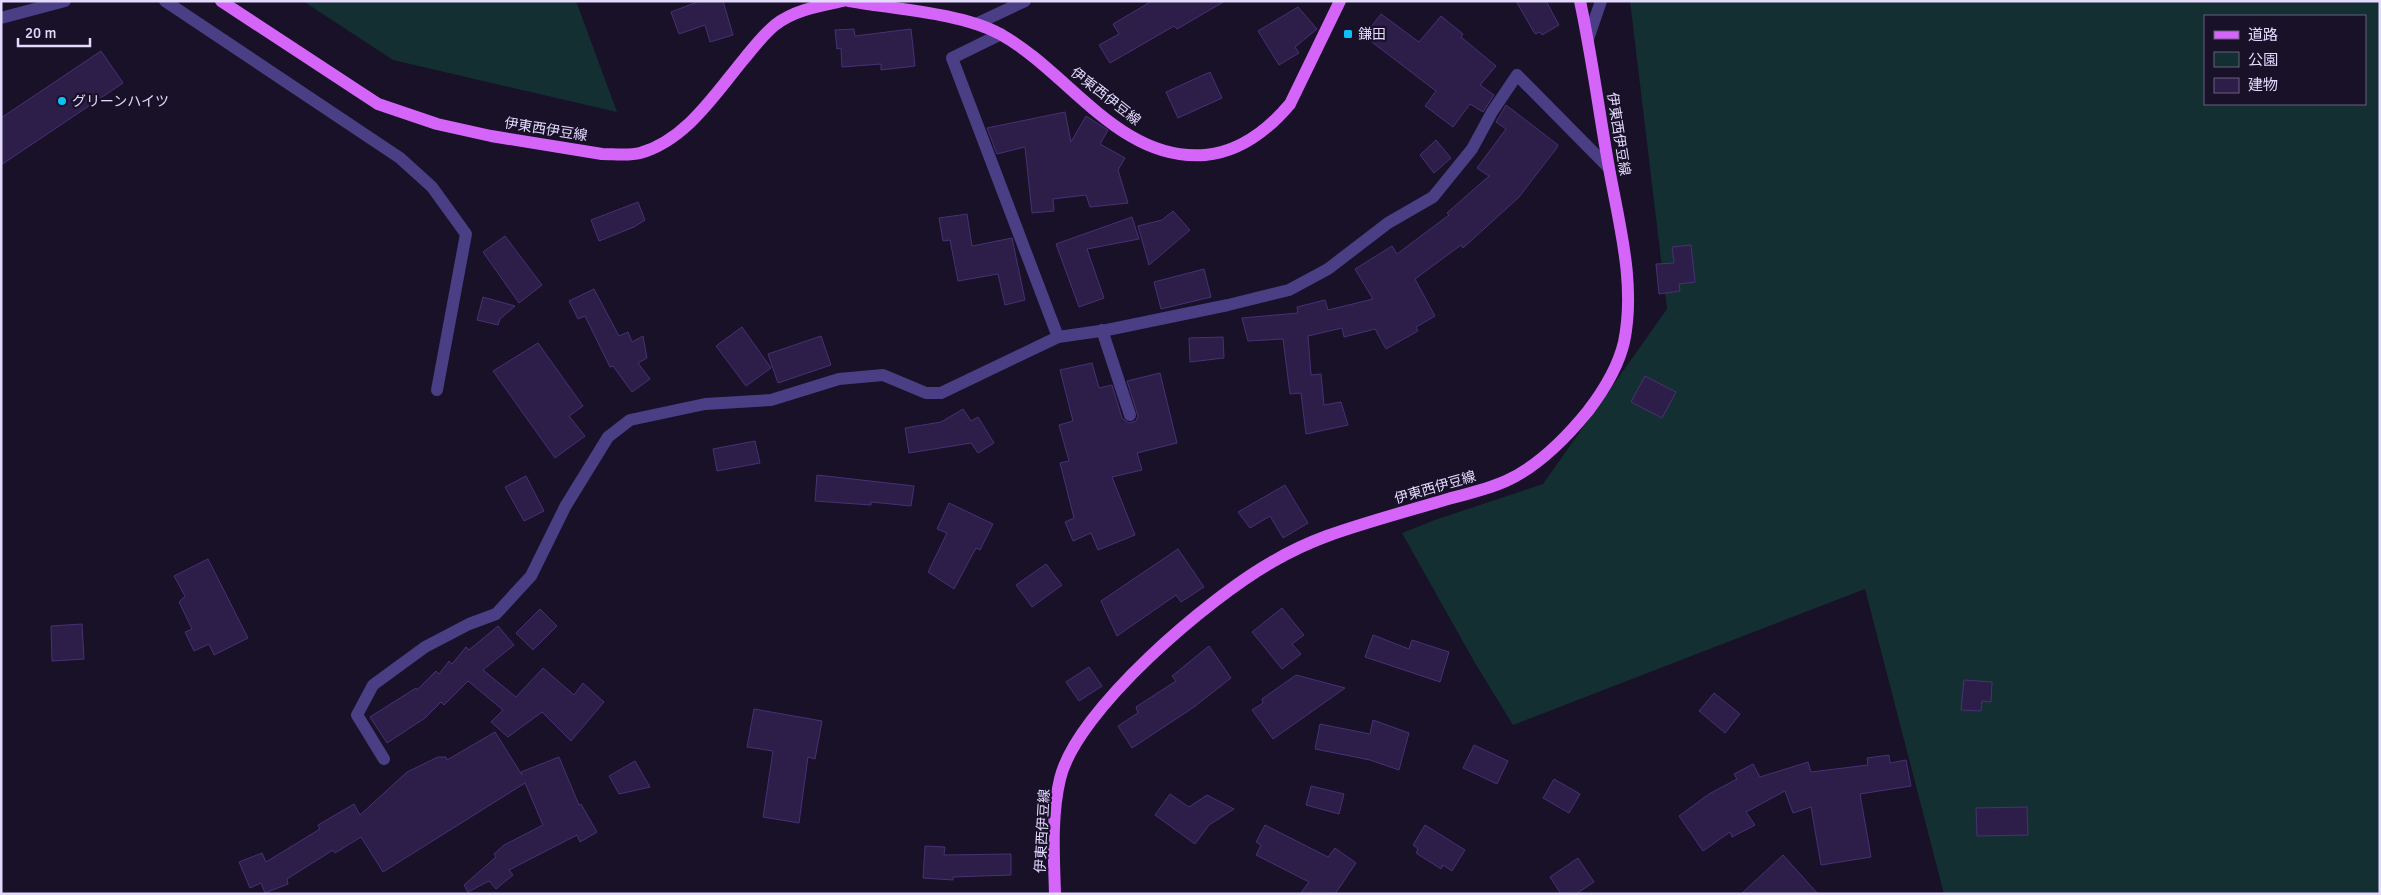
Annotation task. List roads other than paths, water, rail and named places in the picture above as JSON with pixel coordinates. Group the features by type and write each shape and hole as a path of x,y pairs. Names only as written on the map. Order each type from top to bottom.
{"main road":[{"name":"伊東西伊豆線","path":"221,1 378,104 437,124 491,136 602,154 639,153 655,147 681,130 697,115 761,38 775,25 795,13 843,1"},
{"name":"伊東西伊豆線","path":"849,1 976,24 1000,34 1024,50 1127,134 1147,144 1172,152 1194,156 1218,154 1252,139 1265,130 1290,104 1340,2"},
{"name":"伊東西伊豆線","path":"1055,894 1055,821 1060,779 1066,761 1078,737 1100,707 1176,634 1238,584 1272,562 1325,537 1507,480 1536,462 1566,438 1605,388 1624,344 1627,322 1626,254 1580,1"}],"street":[{"path":"1,18 65,1"},
{"path":"165,1 400,158 432,187 466,234 437,390"},
{"path":"976,24 1025,1"},
{"path":"1588,39 1601,1"},
{"path":"1000,34 952,58 1058,337"},
{"path":"384,759 357,715 373,685 425,647 469,624 496,614 531,576 565,507 608,437 630,420 705,404 771,400 839,380 883,375 926,393 942,393 1058,337 1228,305 1288,290 1328,269 1388,223 1433,198 1472,149 1492,112 1517,75 1609,168"},
{"path":"1102,330 1130,415"}],"place":[{"name":"鎌田","path":"1348,34"},
{"name":"グリーンハイツ","path":"62,101"}]}
